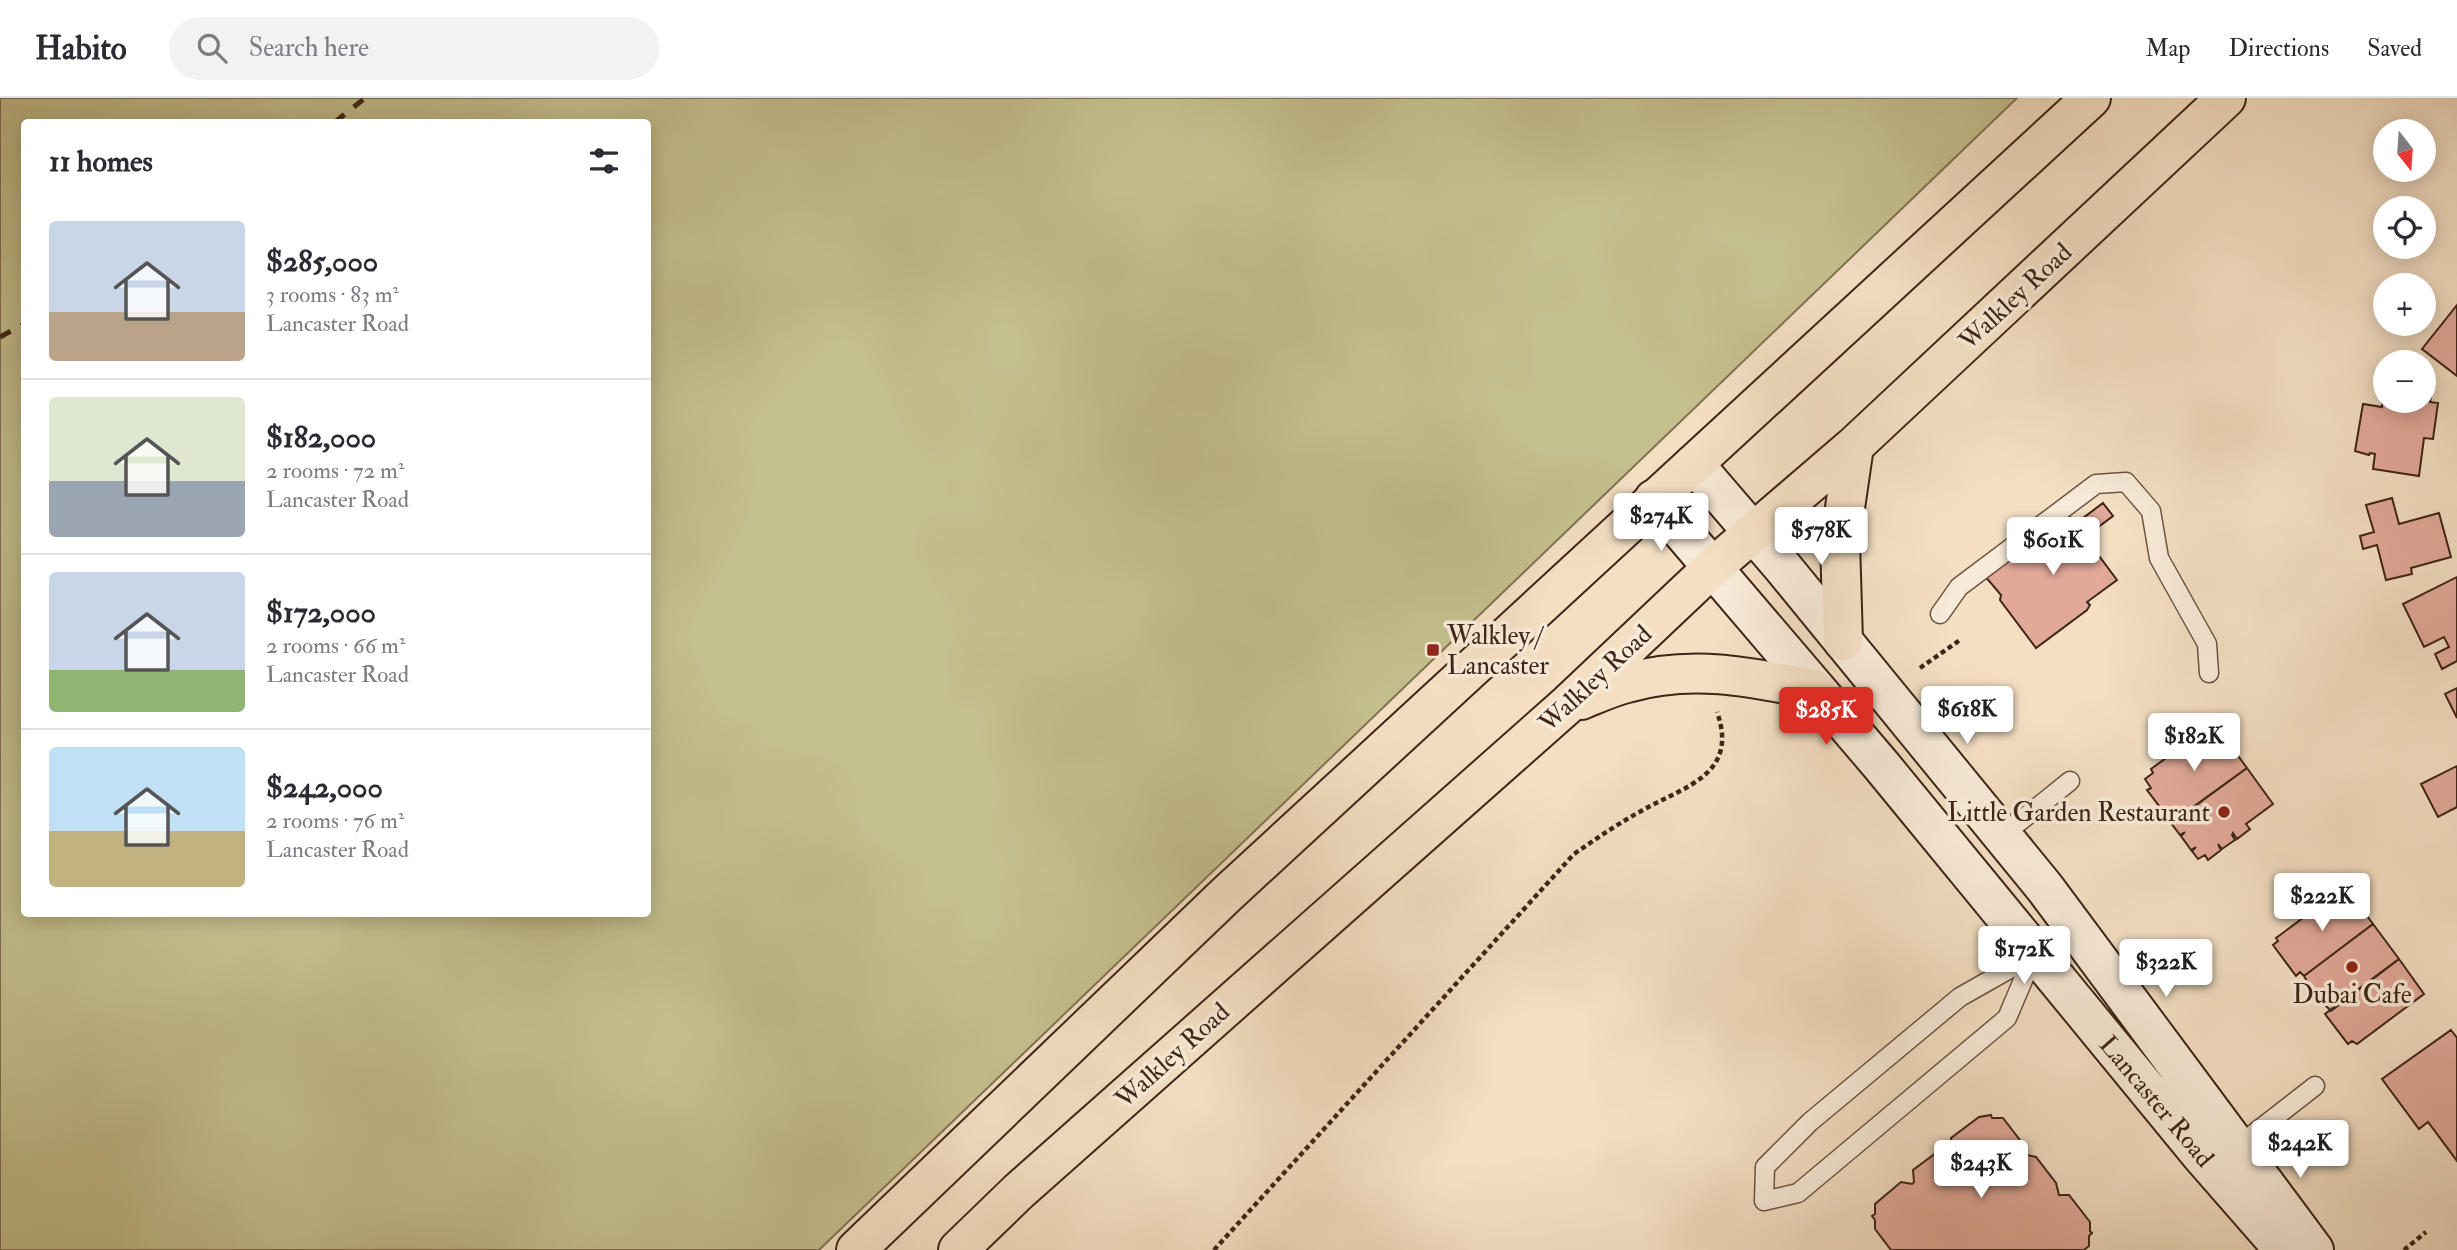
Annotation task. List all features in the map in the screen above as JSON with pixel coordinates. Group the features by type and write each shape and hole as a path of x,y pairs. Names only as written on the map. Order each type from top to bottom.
{"main road":[{"path":"856,1250 1227,894 2091,98"},
{"name":"Walkley Road","path":"957,1250 1029,1182 1566,706 1713,567 1854,446 2226,98"},
{"path":"1843,641 1840,542 1854,446"},
{"path":"1566,706 1628,682 1685,673 1715,672 1747,676 1816,690"}],"street":[{"name":"Lancaster Road","path":"1694,464 1754,532 2045,888 2284,1250"},
{"name":"Lancaster Road","path":"1654,499 1881,765 2035,952 2314,1250"}],"lane":[{"path":"1940,614 1959,587 2096,484 2126,482 2151,511 2160,558 2207,644 2209,673"},
{"path":"2003,835 2070,782"},
{"path":"2035,952 2007,1018 1798,1193 1764,1201 1765,1167 1811,1122 1960,997 2035,952"},
{"path":"2225,1157 2315,1086"}],"path":[{"path":"1920,668 1960,640"},
{"path":"1214,1250 1574,854 1612,827 1700,781 1720,755 1724,737 1716,709"},
{"path":"2404,1250 2426,1232"}],"shaded area":[{"path":"0,98 2017,98 819,1250 0,1250"}],"building":[{"path":"2457,305 2457,376 2436,360 2436,350 2422,349 2432,336 2436,336 2436,331"},
{"path":"2438,403 2433,439 2424,438 2419,476 2373,469 2375,454 2355,451 2363,404 2373,406 2373,413 2436,413"},
{"path":"2392,498 2399,524 2439,513 2451,557 2411,568 2412,574 2386,580 2377,545 2363,549 2360,536 2374,532 2366,505"},
{"path":"2103,503 2113,516 2085,537 2117,580 2087,602 2090,605 2087,610 2036,648 2000,600 2001,595 1984,575 2067,513 2075,524"},
{"path":"2457,577 2457,661 2442,669 2435,654 2449,647 2444,637 2424,647 2403,604"},
{"path":"2457,688 2457,718 2445,694"},
{"path":"2214,723 2247,768 2176,820 2173,817 2169,819 2147,790 2151,788 2145,779 2153,773 2151,769"},
{"path":"2457,766 2457,807 2438,817 2421,784"},
{"name":"Little Garden Restaurant","path":"2247,768 2273,804 2246,824 2250,829 2237,839 2233,833 2235,840 2222,849 2218,844 2221,850 2208,860 2205,855 2198,859 2192,851 2196,847 2191,850 2181,836 2185,832 2180,835 2171,823"},
{"path":"2345,887 2373,924 2304,976 2300,972 2296,976 2273,945 2278,941 2276,938"},
{"name":"Dubai Cafe","path":"2373,924 2399,959 2331,1011 2321,1001 2317,1004 2303,985 2307,981 2304,976"},
{"path":"2399,959 2424,994 2357,1044 2352,1041 2348,1044 2325,1014"},
{"path":"2451,1030 2457,1038 2457,1161 2428,1122 2419,1129 2382,1079"},
{"path":"1991,1115 1992,1118 2003,1118 2023,1144 2023,1154 2036,1157 2056,1183 2059,1195 2069,1195 2090,1222 2092,1233 2089,1236 2089,1246 2084,1250 1891,1250 1875,1229 1872,1216 1875,1214 1875,1204 1901,1182 1912,1184 1913,1170 1940,1150 1950,1152 1951,1138 1979,1117"}],"railway":[{"path":"339,119 365,98"},
{"path":"0,337 21,326"}],"place":[{"name":"Walkley / Lancaster","path":"1433,650"},
{"name":"Little Garden Restaurant","path":"2224,812"},
{"name":"Dubai Cafe","path":"2352,967"}]}
